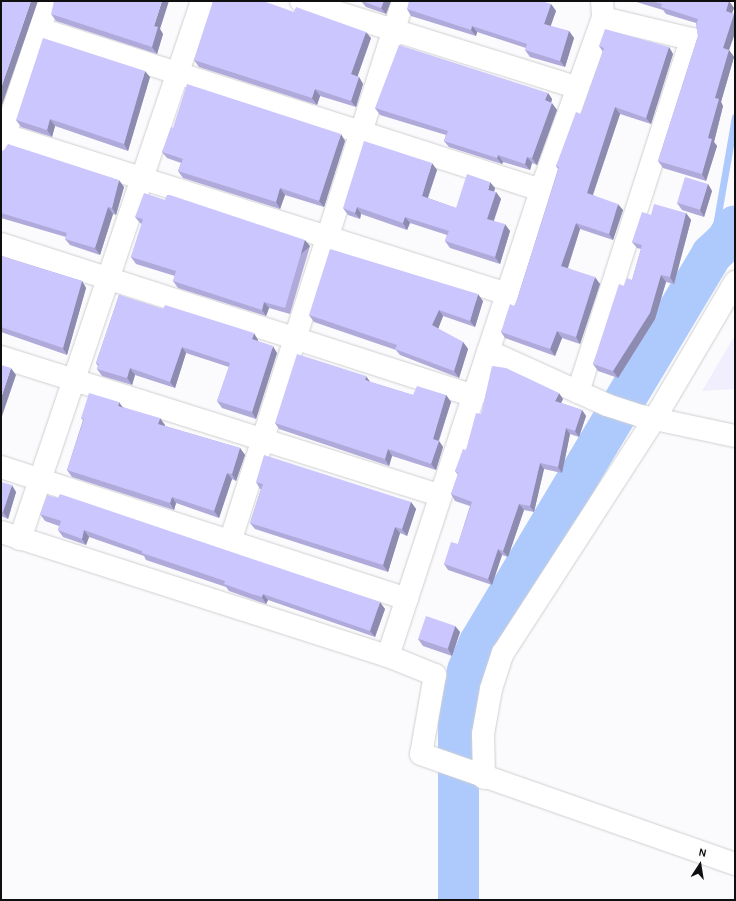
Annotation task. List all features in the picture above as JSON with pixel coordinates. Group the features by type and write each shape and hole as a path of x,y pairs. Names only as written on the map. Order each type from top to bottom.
{"street":[{"path":"49,1 3,141 142,178 507,294"},
{"path":"202,1 75,381 40,480 11,536 388,656 435,675 421,754 735,864"},
{"path":"301,1 578,88"},
{"path":"230,542 403,1"},
{"path":"388,656 540,190 578,88 603,9 691,39 578,392"},
{"path":"40,29 540,190"},
{"path":"1,244 474,396"},
{"path":"478,775 483,734 491,690 503,653 648,417 735,282"},
{"path":"488,351 607,405 648,417 735,436"},
{"path":"1,357 262,441 440,496"},
{"path":"1,467 407,599"}],"shaded area":[{"path":"735,335 735,389 702,391"}],"building":[{"path":"1,1 31,1 1,88"},
{"path":"54,1 162,1 154,26 158,27 152,47 51,14"},
{"path":"213,1 263,1 294,12 296,7 366,32 351,74 359,77 351,101 315,89 312,98 194,60"},
{"path":"362,1 384,1 381,8"},
{"path":"409,1 542,1 551,4 544,24 569,31 560,61 525,50 527,44 472,26 471,30 407,9"},
{"path":"652,1 729,1 726,11 734,14 723,48 729,50 715,98 719,99 708,138 712,139 702,174 658,161 698,36 696,25 698,19 661,7 662,4"},
{"path":"605,29 669,47 646,118 615,107 587,193 618,204 609,234 576,223 561,266 595,277 576,337 557,331 550,349 501,332 510,304 514,306 516,303 559,167 556,166 576,112 581,114 604,48 599,46"},
{"path":"43,38 145,71 124,144 50,119 47,130 16,120"},
{"path":"399,45 548,93 545,100 552,103 532,158 527,157 525,164 498,155 497,158 444,141 448,131 375,108"},
{"path":"187,84 341,134 319,201 280,188 276,202 178,171 183,159 162,152 171,127 173,128"},
{"path":"364,141 432,163 422,196 456,208 467,174 490,182 488,190 496,192 487,219 505,224 495,257 445,241 449,231 405,217 403,223 357,207 355,213 343,208"},
{"path":"8,144 119,180 112,208 108,207 95,248 65,239 67,233 1,213 1,151 4,150"},
{"path":"685,177 708,184 700,210 677,203"},
{"path":"144,193 165,200 167,195 170,195 305,240 285,308 264,302 262,310 173,281 176,271 131,257 143,219 135,217"},
{"path":"654,204 686,213 670,277 661,275 650,313 613,371 593,364 619,284 624,286 627,278 632,280 642,245 632,242 642,212 651,215"},
{"path":"330,249 478,294 470,321 439,310 432,325 463,342 454,371 395,349 397,345 309,315"},
{"path":"1,256 82,281 63,348 1,327"},
{"path":"119,295 163,309 165,305 254,333 252,339 273,346 252,412 217,401 230,363 182,347 170,382 130,368 127,378 97,369 99,364 96,363"},
{"path":"297,354 366,376 365,380 413,395 417,386 446,395 433,439 439,441 431,464 388,449 385,459 275,423"},
{"path":"1,365 11,368 1,398"},
{"path":"492,366 506,368 559,393 555,401 582,410 575,431 566,428 558,467 540,463 530,506 519,504 503,551 498,549 488,579 444,564 451,542 458,544 472,502 451,494 458,473 455,471 463,449 466,450 476,413 481,414"},
{"path":"89,393 119,402 118,406 160,418 158,424 240,448 232,474 227,473 214,511 172,497 170,503 67,470 84,419 81,418"},
{"path":"264,455 411,502 402,529 395,527 383,565 250,523 263,484 256,482"},
{"path":"1,482 12,485 3,512 1,511"},
{"path":"60,494 380,602 370,631 263,594 262,597 252,594 224,584 225,581 142,553 142,551 84,530 82,539 58,530 61,521 40,514 47,495 58,498"},
{"path":"426,616 455,626 447,649 418,639"}],"waterway":[{"path":"711,254 735,117"},
{"path":"458,900 458,707 467,670 479,642 711,254 726,240 735,225"}]}
